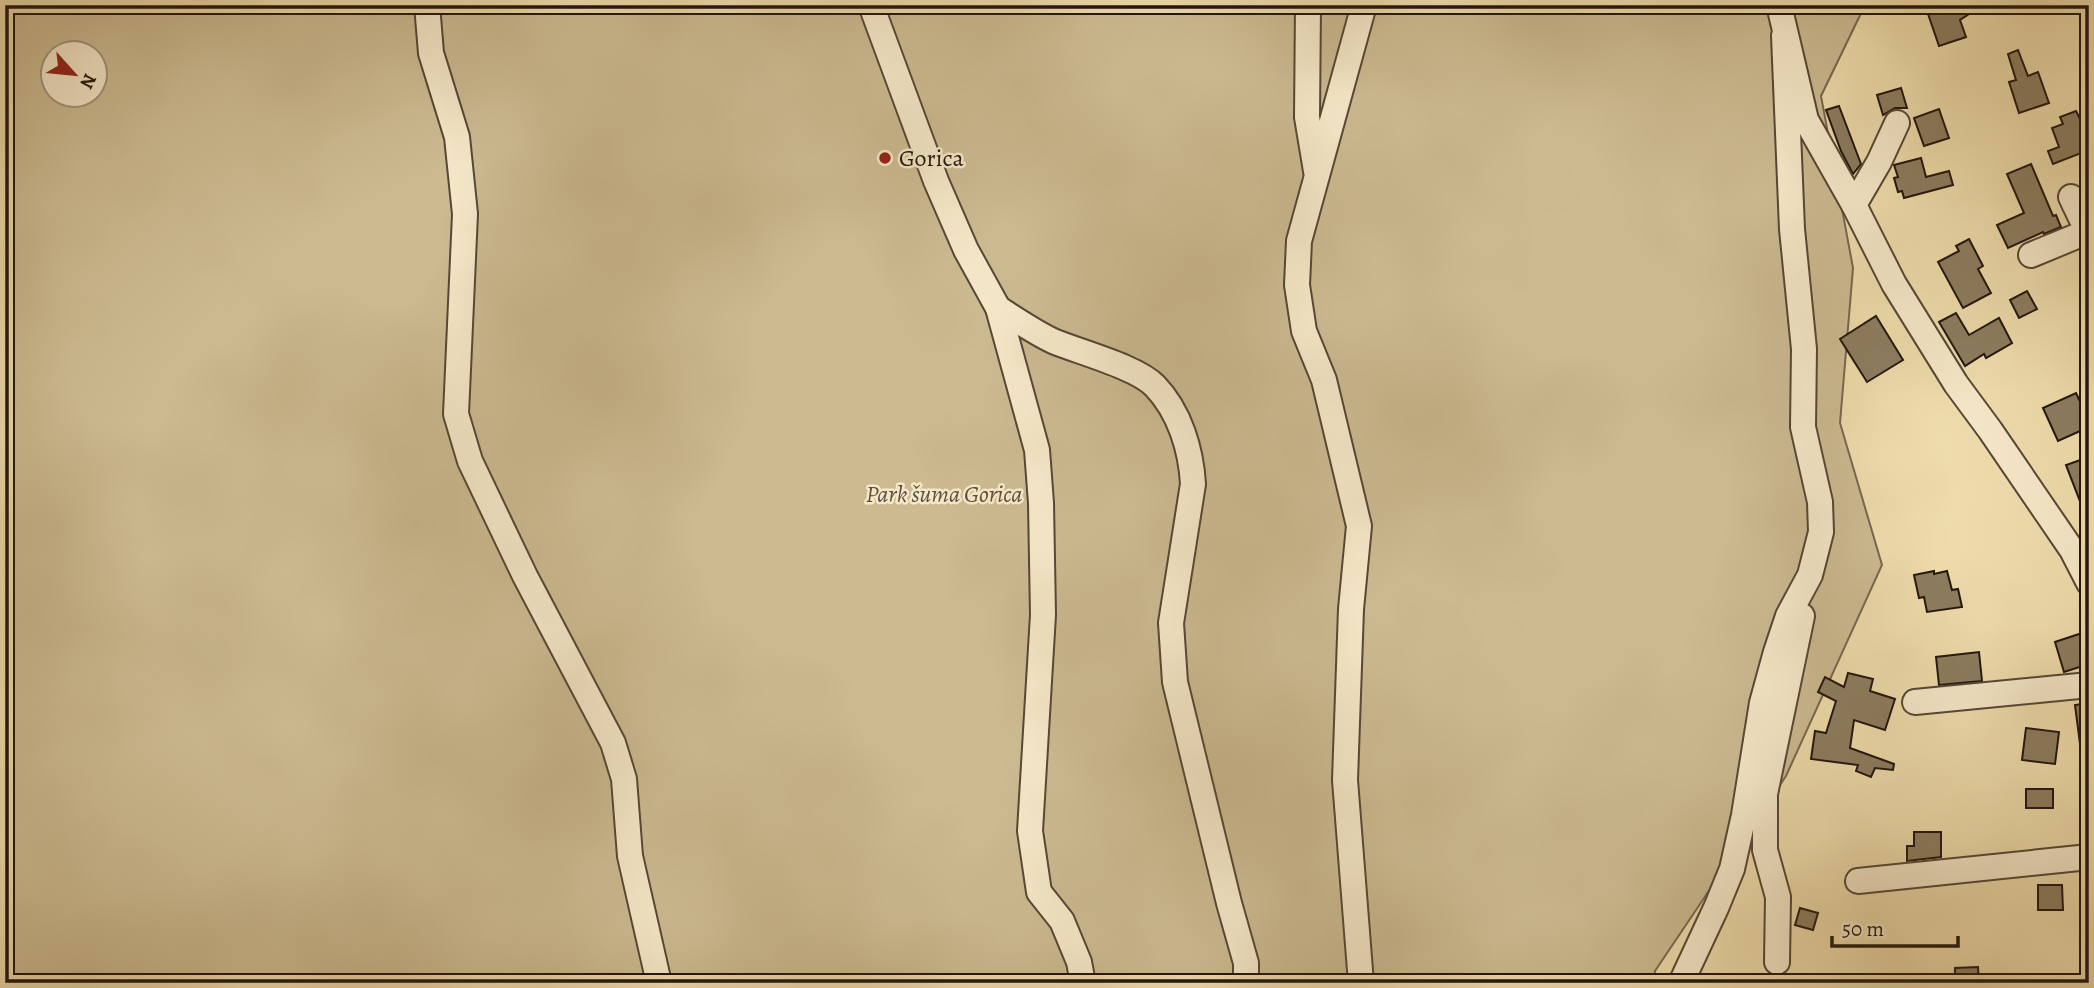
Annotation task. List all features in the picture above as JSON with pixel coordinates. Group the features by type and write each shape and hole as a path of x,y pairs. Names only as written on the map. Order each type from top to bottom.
{"street":[{"path":"427,5 431,53 457,138 465,214 456,414 470,461 525,576 614,743 624,779 630,856 659,983"},
{"path":"871,5 936,181 966,250 998,308 1037,450 1043,615 1030,831 1039,892 1062,921 1080,962 1083,983"},
{"path":"1308,5 1307,117 1317,178"},
{"path":"1361,983 1345,780 1351,609 1359,526 1324,380 1304,331 1297,285 1299,240 1364,5"},
{"path":"1779,5 1784,36 1807,120 1894,284 1956,384 2072,550 2089,583"},
{"path":"1681,983 1731,869 1744,815 1762,704 1776,652 1788,616 1804,588 1818,549 1821,512 1803,427 1804,349 1792,229 1784,36"},
{"path":"1854,205 1897,123"},
{"path":"2071,197 2081,218 2089,223"},
{"path":"2031,254 2089,230"},
{"path":"998,308 1051,340 1154,384 1177,417 1192,467 1193,484 1171,623 1175,681 1228,903 1246,963 1246,983"},
{"path":"1777,962 1778,904 1765,850 1765,794 1802,615 1804,588"},
{"path":"1915,702 2089,685"},
{"path":"1858,881 2089,857"}],"green space":[{"name":"Park šuma Gorica","path":"5,5 1865,5 1821,96 1853,268 1840,423 1882,565 1786,776 1655,971 1654,983 9,983 5,977"}],"building":[{"path":"1955,5 1983,5 1960,20 1966,37 1939,46 1928,14"},
{"path":"2018,50 2028,76 2038,72 2049,103 2019,113 2009,82 2016,80 2008,54"},
{"path":"1901,88 1907,108 1895,108 1883,115 1877,95"},
{"path":"1839,106 1861,164 1853,174 1841,151 1826,110"},
{"path":"1939,109 1949,138 1924,146 1914,118"},
{"path":"2076,111 2087,133 2084,135 2089,150 2053,164 2048,151 2059,147 2052,128 2063,124 2060,117"},
{"path":"1921,158 1926,177 1949,171 1953,185 1904,198 1902,191 1898,192 1894,178 1898,177 1894,165"},
{"path":"2031,164 2053,216 2056,215 2061,227 2008,248 1997,225 2024,213 2007,174"},
{"path":"1969,239 1983,266 1978,269 1991,293 1963,308 1938,262 1959,251 1956,246"},
{"path":"2027,291 2037,309 2019,318 2010,300"},
{"path":"1956,313 1969,335 1999,318 2012,343 1986,358 1984,354 1965,366 1939,322"},
{"path":"1876,316 1903,360 1867,382 1840,339"},
{"path":"2076,393 2089,421 2089,427 2058,441 2043,408"},
{"path":"2089,457 2089,522 2088,522 2066,465"},
{"path":"1934,571 1934,574 1947,571 1952,590 1958,589 1962,607 1927,612 1924,597 1919,598 1914,575"},
{"path":"2085,632 2089,643 2089,664 2064,672 2055,642"},
{"path":"1979,652 1982,681 1939,685 1936,657"},
{"path":"1848,673 1873,679 1870,691 1895,699 1885,730 1854,720 1850,748 1894,764 1893,770 1875,768 1871,777 1856,771 1858,765 1811,759 1815,731 1826,733 1836,701 1818,692 1825,677 1844,687"},
{"path":"2089,703 2089,743 2080,744 2075,705"},
{"path":"2026,728 2059,732 2055,764 2022,760"},
{"path":"2026,789 2053,789 2053,808 2026,808"},
{"path":"1914,832 1941,832 1941,857 1907,861 1907,846 1914,846"},
{"path":"2038,885 2062,885 2063,910 2038,910"},
{"path":"1800,908 1818,913 1813,930 1795,925"},
{"path":"1978,967 1979,983 1955,983 1955,968"}],"place":[{"name":"Gorica","path":"885,158"}]}
